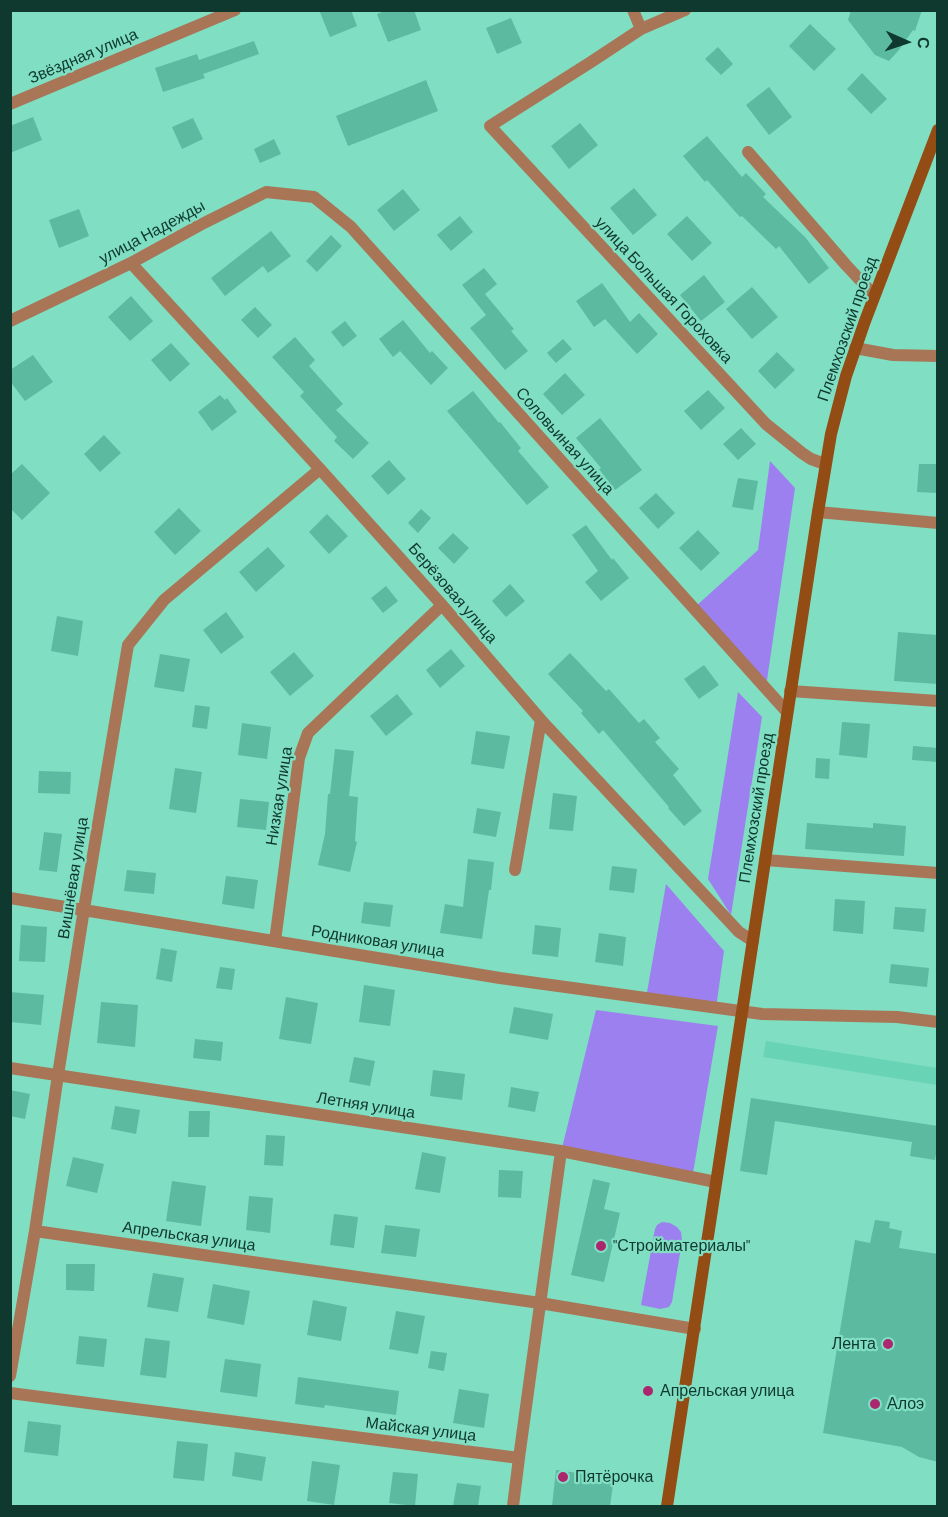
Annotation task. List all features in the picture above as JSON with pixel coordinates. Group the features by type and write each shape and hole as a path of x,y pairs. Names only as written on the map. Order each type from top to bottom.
{"main road":[{"name":"Племхозский проезд","path":"667,1506 825,464 835,414 855,348 938,130"}],"street":[{"name":"Звёздная улица","path":"10,104 235,10"},
{"path":"633,10 641,29 685,10"},
{"name":"улица Большая Гороховка","path":"641,29 490,126 766,424 802,453 825,464"},
{"path":"748,152 874,295"},
{"name":"улица Надежды","path":"10,321 131,263 266,192 314,197"},
{"name":"Соловьиная улица","path":"314,197 351,227 787,712"},
{"name":"Берёзовая улица","path":"131,263 442,604 541,720 739,932 753,941"},
{"path":"855,348 893,355 938,356"},
{"name":"Вишнёвая улица","path":"10,1376 128,645 164,600 320,469"},
{"path":"818,512 938,523"},
{"name":"Низкая улица","path":"275,941 299,758 308,733 442,604"},
{"path":"790,692 938,701"},
{"path":"514,870 541,720"},
{"path":"765,860 938,873"},
{"name":"Родниковая улица","path":"10,898 500,978 742,1011 773,1015 877,1017 938,1022"},
{"name":"Летняя улица","path":"10,1068 561,1151 716,1182"},
{"path":"513,1506 561,1151"},
{"name":"Апрельская улица","path":"35,1231 540,1302 694,1329"},
{"name":"Майская улица","path":"10,1393 519,1458"}],"shaded area":[{"path":"770,461 795,488 766,687 695,607 758,550"},
{"path":"738,692 762,717 731,915 708,879"},
{"path":"666,884 724,951 716,1008 646,998"},
{"path":"596,1010 718,1026 693,1173 562,1148"},
{"path":"766,1041 937,1068 937,1085 763,1057"},
{"path":"662,1222 677,1227 681,1232 682,1241 672,1302 669,1307 660,1309 641,1305 655,1229"}],"building":[{"path":"319,10 351,10 357,26 330,37"},
{"path":"387,10 414,10 421,30 388,42 377,14"},
{"path":"851,10 922,10 915,31 913,30 889,61 875,55 848,20"},
{"path":"511,18 522,43 497,54 486,28"},
{"path":"810,24 836,49 814,71 789,46"},
{"path":"254,41 259,54 203,74 205,78 163,92 155,68 197,54 199,60"},
{"path":"718,47 733,64 721,75 705,59"},
{"path":"862,73 887,99 871,114 847,89"},
{"path":"426,80 438,111 348,146 336,116"},
{"path":"769,87 792,117 769,135 746,105"},
{"path":"33,117 42,140 10,153 10,126"},
{"path":"193,118 203,139 182,149 172,127"},
{"path":"580,123 598,145 569,169 551,146"},
{"path":"707,136 742,177 746,173 766,194 763,197 805,237 829,268 809,284 779,246 776,249 742,216 740,217 683,156"},
{"path":"274,139 281,154 260,163 254,149"},
{"path":"634,188 657,215 633,235 610,208"},
{"path":"403,189 420,210 394,231 377,210"},
{"path":"79,209 89,236 59,248 49,220"},
{"path":"460,216 473,232 451,251 437,235"},
{"path":"687,216 712,243 692,261 667,234"},
{"path":"271,231 291,256 268,273 263,266 225,296 211,278"},
{"path":"331,235 342,246 317,272 306,261"},
{"path":"484,268 497,284 485,294 514,329 511,331 528,351 505,370 470,328 486,315 462,285"},
{"path":"704,275 725,302 701,321 680,295"},
{"path":"602,283 630,322 639,313 658,334 637,354 605,319 594,327 576,301"},
{"path":"752,287 778,317 752,339 726,309"},
{"path":"131,296 153,321 130,341 108,317"},
{"path":"255,307 272,325 258,338 241,320"},
{"path":"403,320 430,353 432,351 448,368 431,385 400,351 393,357 379,339"},
{"path":"345,321 357,336 343,347 331,332"},
{"path":"295,337 315,360 309,366 343,404 336,410 369,443 353,459 334,441 337,437 300,396 304,392 272,357"},
{"path":"563,339 572,349 556,363 547,353"},
{"path":"171,343 190,364 170,382 151,360"},
{"path":"777,352 795,370 775,389 758,371"},
{"path":"33,355 53,382 25,401 10,381 10,370"},
{"path":"565,373 585,395 562,415 543,394"},
{"path":"708,390 725,408 701,430 684,411"},
{"path":"473,391 521,448 518,451 549,487 527,505 447,411"},
{"path":"220,395 225,400 227,398 237,412 212,431 198,412"},
{"path":"600,418 642,470 615,490 599,469 601,468 576,438"},
{"path":"741,428 756,444 738,460 723,444"},
{"path":"104,435 121,453 100,472 84,454"},
{"path":"389,460 406,479 388,495 371,476"},
{"path":"22,464 50,493 22,520 10,508 10,475"},
{"path":"919,464 938,464 938,493 917,492"},
{"path":"738,478 758,481 753,510 732,507"},
{"path":"656,493 675,513 658,529 639,508"},
{"path":"179,508 201,531 175,555 154,532"},
{"path":"421,509 431,518 418,533 408,523"},
{"path":"327,514 348,536 329,554 309,532"},
{"path":"586,525 612,560 613,558 629,578 601,601 585,582 598,571 572,535"},
{"path":"698,530 720,553 701,571 679,548"},
{"path":"453,533 469,548 454,564 438,548"},
{"path":"268,547 285,566 256,592 239,572"},
{"path":"510,584 525,601 506,617 492,601"},
{"path":"386,586 398,601 383,613 371,598"},
{"path":"226,612 244,637 221,654 203,630"},
{"path":"57,616 83,621 78,656 51,651"},
{"path":"898,632 938,635 938,684 894,681"},
{"path":"451,649 465,666 440,688 426,670"},
{"path":"294,652 314,676 290,696 270,672"},
{"path":"570,653 606,691 609,689 639,723 644,719 660,738 655,742 679,769 673,775 702,811 684,826 603,730 599,734 581,713 583,711 548,674"},
{"path":"160,654 190,659 184,692 154,687"},
{"path":"704,665 719,685 699,699 684,679"},
{"path":"397,694 413,714 386,736 370,716"},
{"path":"195,705 210,707 207,729 192,727"},
{"path":"842,722 870,724 867,758 839,755"},
{"path":"242,723 271,727 267,759 238,755"},
{"path":"476,731 510,736 504,769 471,764"},
{"path":"913,746 938,748 938,762 912,760"},
{"path":"335,749 354,751 349,796 358,797 355,841 357,842 350,872 318,865 325,834"},
{"path":"816,758 830,759 829,779 815,778"},
{"path":"175,768 202,772 196,813 169,809"},
{"path":"39,771 71,772 70,794 38,793"},
{"path":"553,793 577,796 573,831 549,829"},
{"path":"240,799 269,802 266,830 237,827"},
{"path":"477,808 501,812 496,837 473,833"},
{"path":"807,823 873,828 873,823 906,826 904,856 805,849"},
{"path":"44,832 62,834 57,872 39,870"},
{"path":"468,859 494,862 482,939 440,933 445,904 463,907"},
{"path":"612,866 637,869 634,893 609,890"},
{"path":"127,870 156,873 154,894 124,891"},
{"path":"226,876 258,880 254,909 222,904"},
{"path":"835,899 865,901 863,934 833,931"},
{"path":"364,902 393,905 390,927 361,923"},
{"path":"895,907 926,909 924,932 893,929"},
{"path":"21,925 47,927 45,962 19,961"},
{"path":"535,925 561,928 558,957 532,954"},
{"path":"599,933 626,937 623,966 595,962"},
{"path":"161,948 177,951 172,982 156,979"},
{"path":"891,964 929,968 927,987 889,983"},
{"path":"220,967 235,969 232,990 216,988"},
{"path":"364,985 395,990 390,1026 359,1022"},
{"path":"10,992 44,995 41,1025 10,1022"},
{"path":"286,997 318,1003 311,1044 279,1039"},
{"path":"101,1002 138,1005 135,1047 97,1043"},
{"path":"514,1007 553,1014 548,1040 509,1033"},
{"path":"195,1039 223,1042 221,1061 193,1058"},
{"path":"354,1057 375,1061 370,1086 349,1082"},
{"path":"433,1070 465,1074 462,1100 430,1096"},
{"path":"511,1087 539,1092 535,1112 508,1107"},
{"path":"10,1090 30,1094 25,1119 10,1116"},
{"path":"751,1098 938,1126 935,1160 910,1156 912,1142 775,1121 767,1175 740,1171"},
{"path":"115,1106 140,1110 136,1134 111,1129"},
{"path":"189,1111 210,1111 209,1137 188,1137"},
{"path":"266,1135 285,1136 283,1166 264,1165"},
{"path":"422,1152 446,1157 440,1193 415,1189"},
{"path":"73,1157 104,1164 97,1193 66,1186"},
{"path":"499,1170 523,1171 521,1198 498,1197"},
{"path":"593,1179 610,1183 604,1209 620,1213 604,1282 571,1275"},
{"path":"172,1181 206,1186 201,1226 166,1221"},
{"path":"249,1196 273,1198 270,1233 246,1230"},
{"path":"334,1214 358,1217 354,1248 330,1245"},
{"name":"Лента","path":"875,1220 890,1222 889,1228 902,1231 899,1248 938,1254 938,1462 919,1457 902,1447 823,1433 855,1240 870,1243"},
{"path":"385,1225 420,1229 416,1257 381,1253"},
{"path":"66,1264 95,1264 94,1291 66,1290"},
{"path":"153,1273 184,1278 178,1312 147,1307"},
{"path":"213,1284 250,1291 244,1325 207,1318"},
{"path":"313,1300 347,1307 341,1341 307,1335"},
{"path":"396,1311 425,1316 418,1354 389,1349"},
{"path":"79,1336 107,1339 104,1367 76,1364"},
{"path":"145,1338 170,1341 166,1378 140,1375"},
{"path":"431,1351 447,1353 444,1371 428,1368"},
{"path":"225,1359 261,1364 257,1397 220,1392"},
{"path":"298,1377 399,1391 396,1415 325,1405 324,1408 295,1404"},
{"path":"459,1389 489,1394 484,1428 453,1423"},
{"path":"28,1421 61,1425 58,1456 24,1452"},
{"path":"177,1441 208,1444 204,1481 173,1478"},
{"path":"235,1452 266,1457 262,1481 232,1476"},
{"path":"312,1461 340,1465 334,1505 307,1501"},
{"path":"556,1470 614,1478 610,1506 552,1506"},
{"path":"393,1472 418,1474 415,1506 389,1503"},
{"path":"457,1483 481,1486 478,1506 453,1506"}],"place":[{"name":"\"Стройматериалы\"","path":"601,1246"},
{"name":"Лента","path":"888,1344"},
{"name":"Апрельская улица","path":"648,1391"},
{"name":"Алоэ","path":"875,1404"},
{"name":"Пятёрочка","path":"563,1477"}]}
